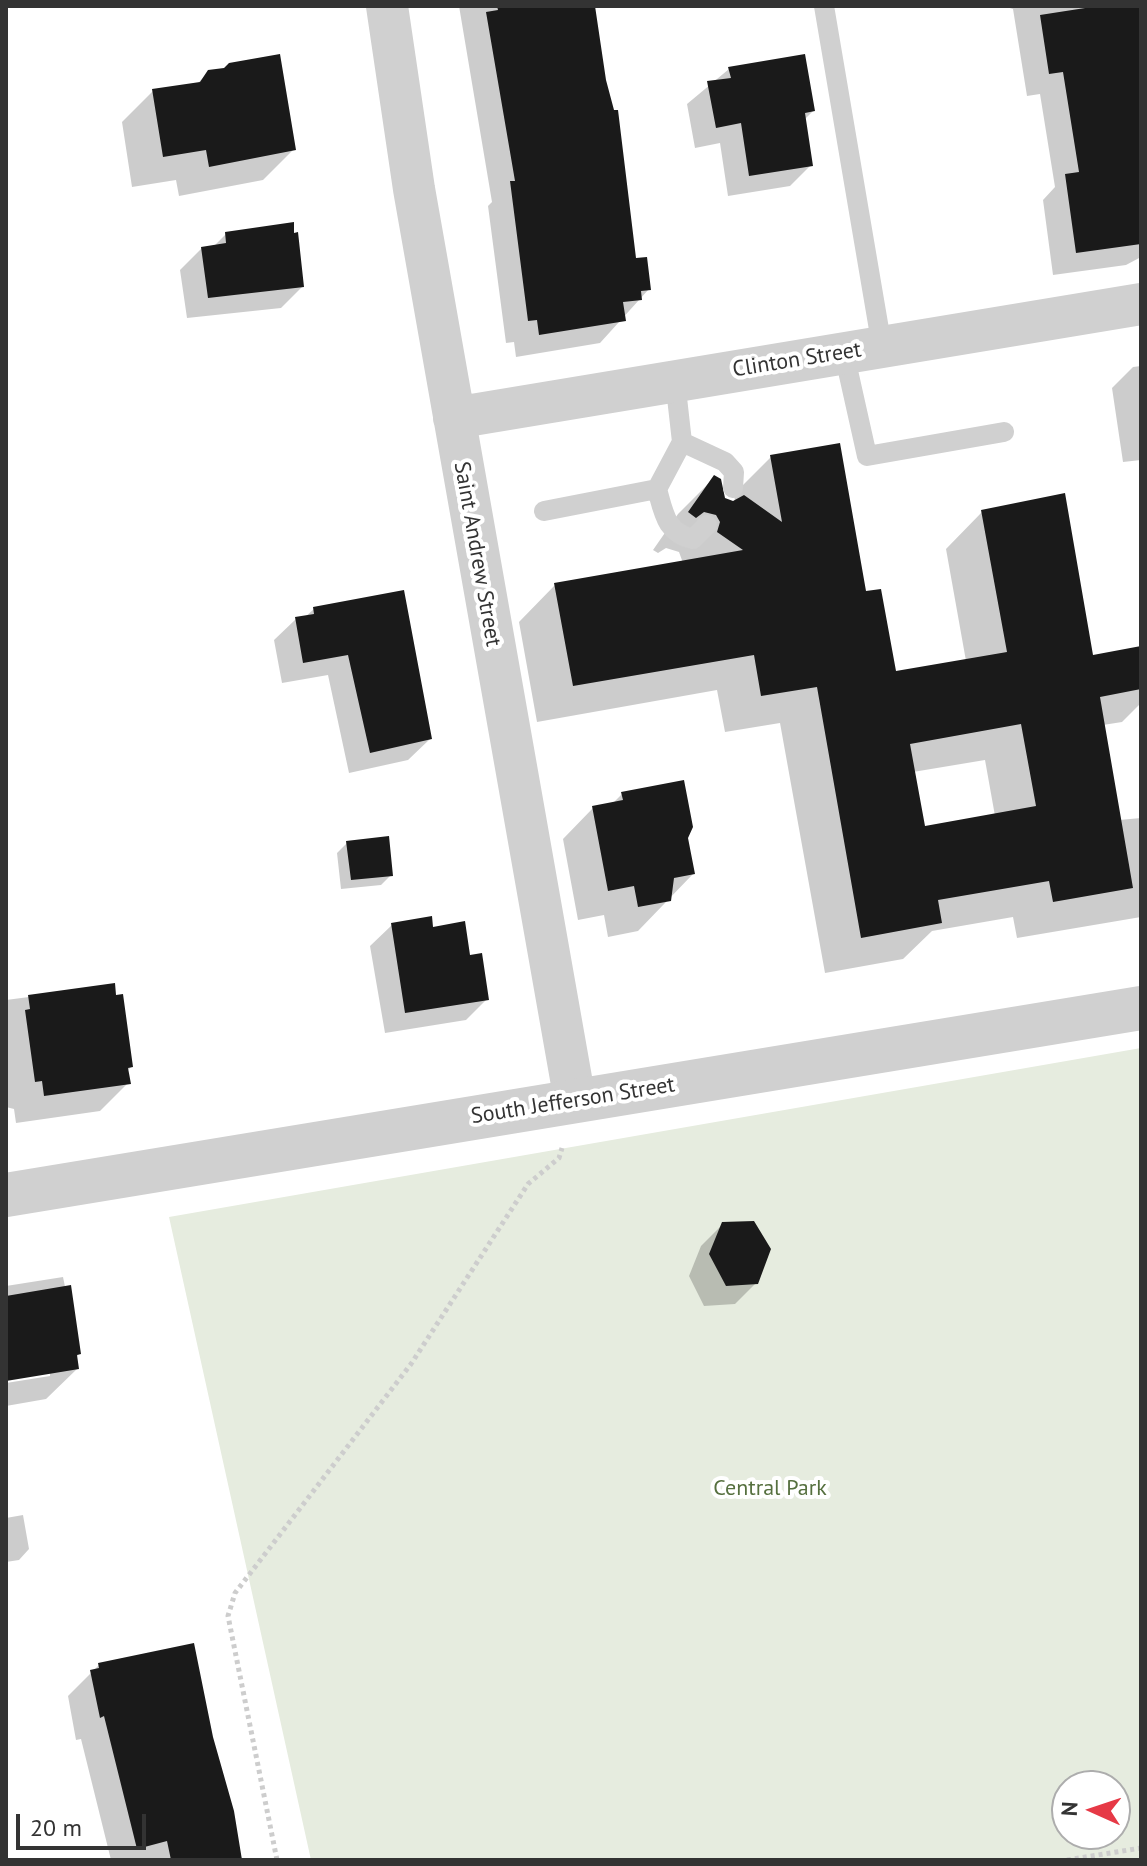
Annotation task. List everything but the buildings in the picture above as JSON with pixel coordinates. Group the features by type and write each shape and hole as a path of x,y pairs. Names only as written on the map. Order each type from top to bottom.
{"street":[{"name":"Saint Andrew Street","path":"387,6 454,418 575,1101"},
{"name":"Clinton Street","path":"454,418 1141,304"},
{"name":"South Jefferson Street","path":"6,1195 1141,1008"}],"lane":[{"path":"824,6 863,350 867,456 1004,432"},
{"path":"675,380 682,442 657,489 667,525 678,536 693,539 707,525"},
{"path":"682,442 725,462 734,472 733,488"},
{"path":"544,511 657,489"}],"path":[{"path":"277,1860 228,1616 235,1593 411,1364 528,1184 559,1158 575,1101"},
{"path":"1067,1860 1141,1848"}],"green space":[{"name":"Central Park","path":"1141,1048 1141,1860 311,1860 169,1217"}]}
